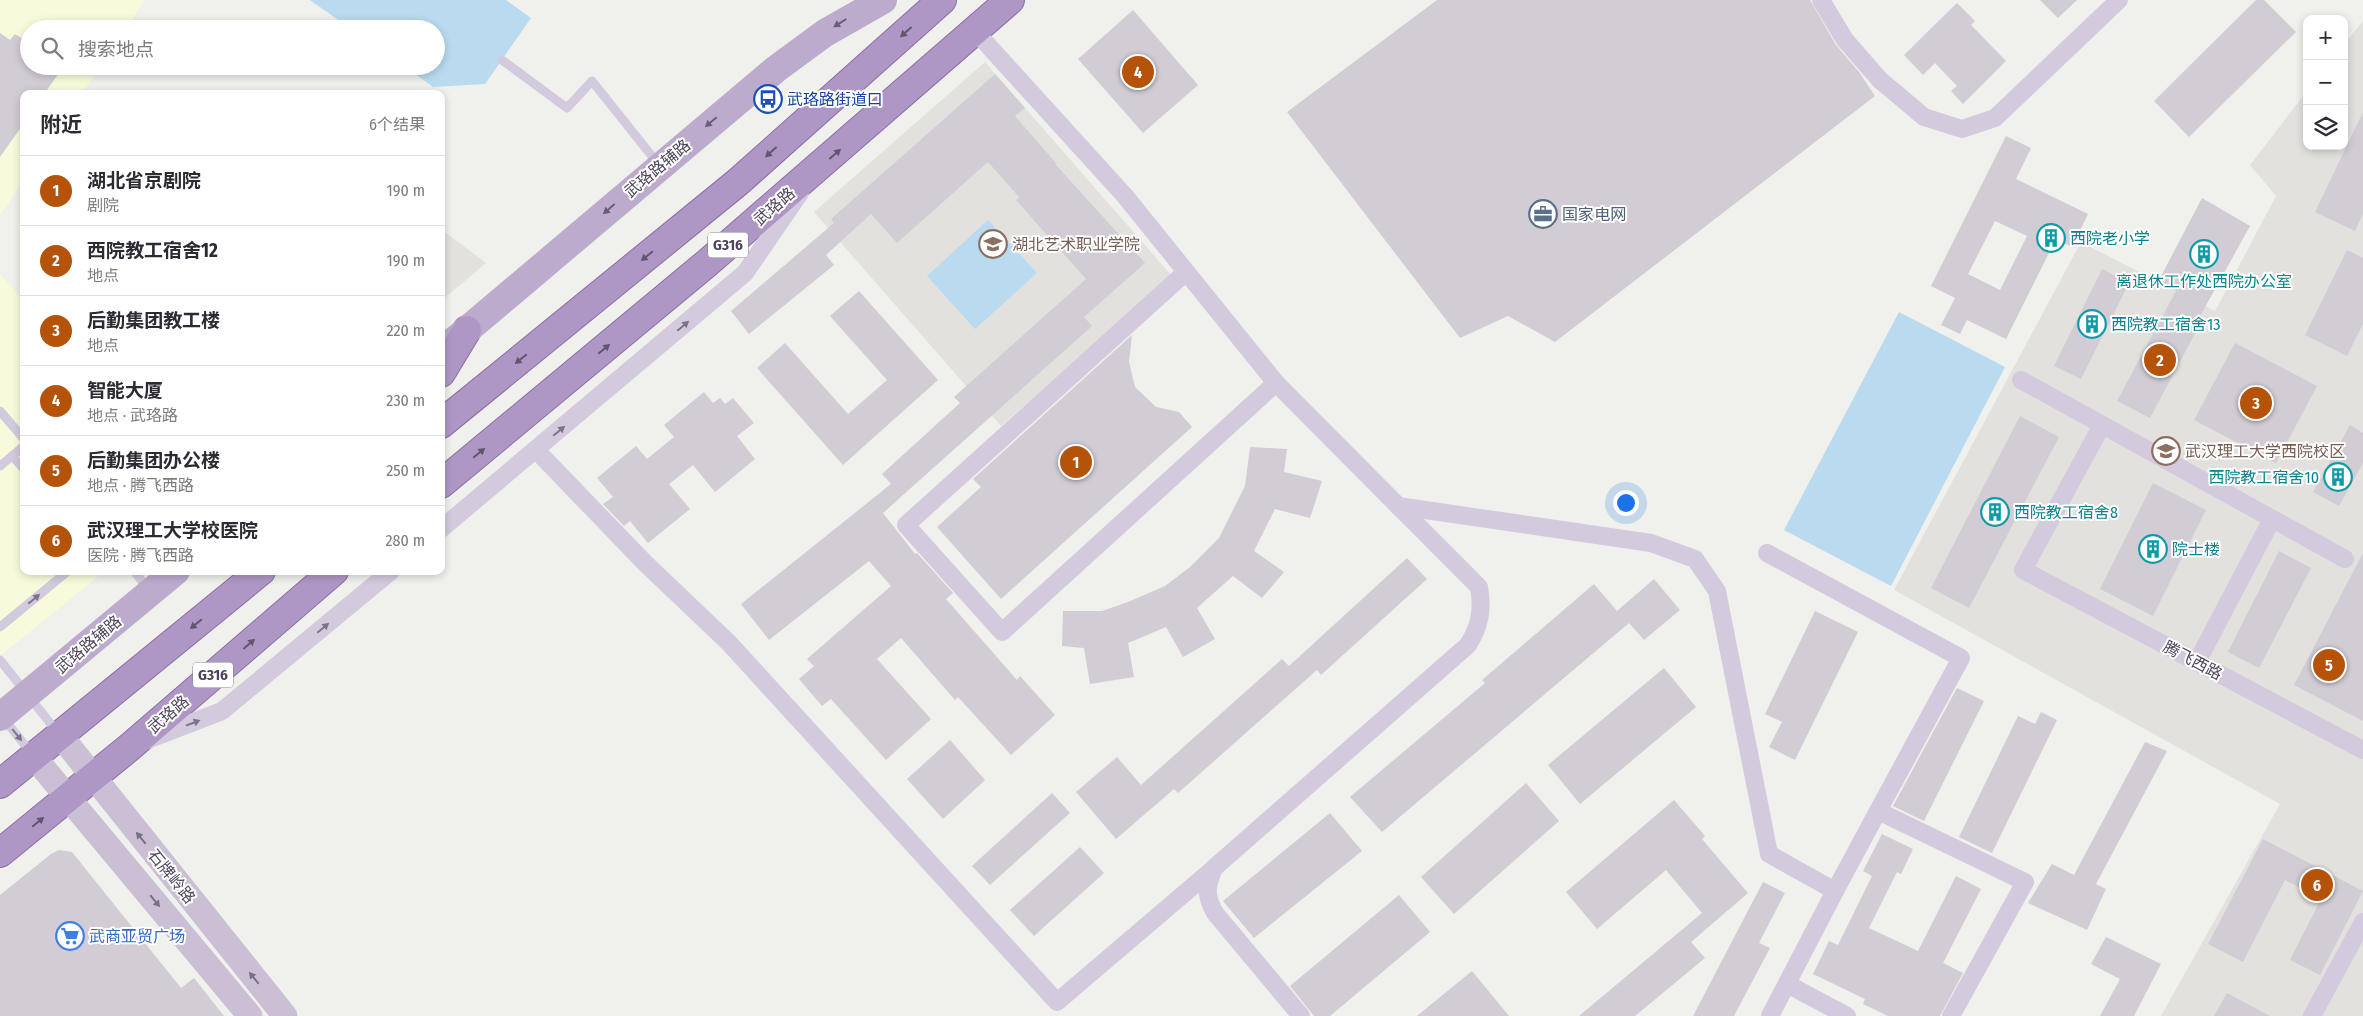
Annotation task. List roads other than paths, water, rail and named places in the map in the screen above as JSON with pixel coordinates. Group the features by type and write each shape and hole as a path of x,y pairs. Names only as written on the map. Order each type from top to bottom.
{"highway":[{"name":"G316","path":"445,421 738,182 942,0"},
{"name":"武珞路","path":"445,481 706,264 1010,0"},
{"path":"445,367 468,330"},
{"path":"0,784 256,575"},
{"name":"武珞路","path":"0,853 131,746 329,575"},
{"path":"312,589 343,575"}],"main road":[{"name":"武珞路辅路","path":"445,349 659,166 783,64 825,33 883,0"},
{"name":"武珞路辅路","path":"0,716 171,575"},
{"name":"石牌岭路","path":"60,735 92,778 285,1016"},
{"name":"石牌岭路","path":"34,756 250,1016"}],"street":[{"path":"1821,0 1845,40 1880,80 1924,117 1962,129 1995,118 2119,0"},
{"path":"536,450 645,563 729,643 1056,1002 1214,868 1468,645 1476,632 1481,608 1479,587 1276,383 1125,196 975,31"},
{"path":"445,526 745,273 814,171"},
{"path":"1186,272 906,525 1002,632 1276,383"},
{"path":"2021,380 2345,559"},
{"name":"腾飞西路","path":"2102,425 2023,570 2363,750"},
{"path":"1398,506 1651,543 1695,559 1717,591 1769,854 1835,891"},
{"path":"2197,662 2272,519"},
{"path":"1767,553 1961,658 1770,1016"},
{"path":"131,746 222,711 386,575"},
{"path":"1878,811 2025,882 1952,1016"},
{"path":"1214,868 1208,882 1207,899 1215,914 1301,1016"},
{"path":"2312,1016 2363,922"},
{"path":"1787,984 1847,1016"}],"lane":[{"path":"502,60 567,108 592,81 659,166"},
{"path":"0,411 20,435"},
{"path":"0,466 20,449"},
{"path":"12,456 20,465"},
{"path":"0,627 63,575"},
{"path":"137,575 151,592"},
{"path":"0,660 60,735"},
{"path":"0,716 34,756"}],"place":[{"name":"智能大厦","path":"1138,72"},
{"name":"武珞路街道口","path":"768,99"},
{"name":"国家电网","path":"1543,214"},
{"name":"西院老小学","path":"2051,238"},
{"name":"湖北艺术职业学院","path":"993,244"},
{"name":"离退休工作处西院办公室","path":"2204,254"},
{"name":"西院教工宿舍13","path":"2092,324"},
{"name":"西院教工宿舍12","path":"2160,360"},
{"name":"后勤集团教工楼","path":"2256,403"},
{"name":"武汉理工大学西院校区","path":"2166,451"},
{"name":"湖北省京剧院","path":"1076,462"},
{"name":"西院教工宿舍10","path":"2338,477"},
{"name":"西院教工宿舍8","path":"1995,512"},
{"name":"院士楼","path":"2153,549"},
{"name":"后勤集团办公楼","path":"2329,665"},
{"name":"武汉理工大学校医院","path":"2317,885"},
{"name":"武商亚贸广场","path":"70,936"}]}
